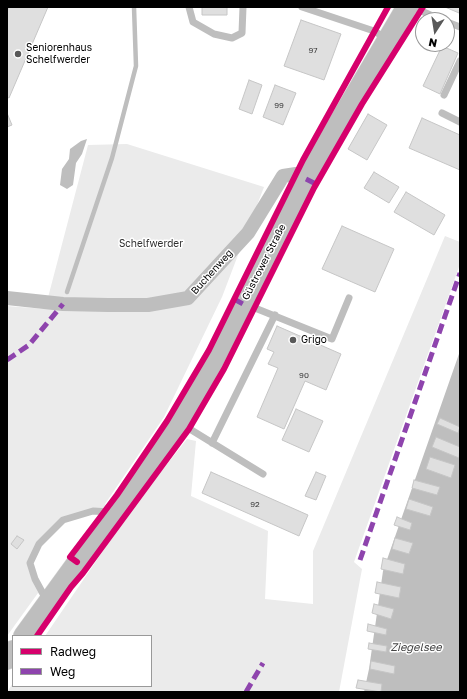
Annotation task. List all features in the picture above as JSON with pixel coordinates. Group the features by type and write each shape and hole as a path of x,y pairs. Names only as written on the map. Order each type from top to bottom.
{"main road":[{"name":"Güstrower Straße","path":"25,635 179,423 243,304 306,179 406,7"}],"street":[{"name":"Buchenweg","path":"7,298 63,304 148,305 188,298 248,233 283,176 296,174 306,179"}],"lane":[{"path":"189,7 193,22 214,34 232,38 242,33 243,7"},
{"path":"302,7 374,32 387,39"},
{"path":"413,7 424,12"},
{"path":"444,95 460,62"},
{"path":"442,113 460,122"},
{"path":"243,304 276,315 332,339 349,298"},
{"path":"212,443 276,315"},
{"path":"179,423 264,474"},
{"path":"48,603 35,579 30,563 39,544 63,520 93,511 113,512"}],"green space":[{"name":"Schelfwerder","path":"127,144 264,187 222,297 164,417 105,504 113,512 93,511 63,520 39,544 30,563 48,603 38,593 7,636 7,306 45,309 88,145"},
{"path":"445,236 460,242 460,264 354,562 362,569 339,692 7,692 12,684 12,687 152,687 152,635 46,635 133,507 187,439 196,441 191,496 268,531 265,599 313,604 313,551"}],"water":[{"path":"87,139 82,154 76,163 73,185 67,189 60,185 62,169 69,159 70,149 81,141"},
{"name":"Ziegelsee","path":"460,351 460,692 364,692 369,669 383,571"}],"building":[{"name":"Seniorenhaus Schelfwerder","path":"9,7 48,7 9,98 7,97 7,11"},
{"path":"202,7 227,7 227,15 202,15"},
{"path":"445,7 460,7 460,10 459,13"},
{"path":"301,20 341,34 324,80 284,66"},
{"path":"439,52 458,53 440,94 423,86"},
{"path":"249,80 262,85 252,114 239,109"},
{"path":"275,85 296,93 283,125 263,117"},
{"path":"7,113 12,125 7,127"},
{"path":"368,114 387,125 367,160 348,149"},
{"path":"422,118 460,135 460,170 409,148"},
{"path":"374,172 399,187 389,203 364,188"},
{"path":"406,192 445,215 434,235 394,212"},
{"path":"342,226 394,249 375,292 322,269"},
{"path":"277,326 341,354 326,390 305,381 284,429 257,417 278,368 268,364 274,352 267,349"},
{"path":"296,409 323,421 309,452 282,440"},
{"path":"440,418 460,427 458,433 437,424"},
{"path":"436,437 460,447 459,458 432,447"},
{"path":"430,457 455,465 451,478 426,469"},
{"path":"211,472 308,515 299,536 202,493"},
{"path":"316,472 326,476 316,500 305,496"},
{"path":"414,480 440,487 437,495 412,488"},
{"path":"409,499 433,507 430,516 406,509"},
{"path":"397,517 412,523 410,530 394,525"},
{"path":"17,536 24,540 17,549 11,544"},
{"path":"395,538 413,543 409,554 392,549"},
{"path":"383,558 405,564 403,574 381,569"},
{"path":"377,582 401,587 399,598 375,593"},
{"path":"374,604 394,609 391,619 372,613"},
{"path":"368,624 387,629 386,635 367,631"},
{"path":"369,643 387,646 386,652 368,649"},
{"path":"371,661 395,666 394,674 370,669"},
{"path":"358,680 382,684 381,692 356,688"}],"waterway":[{"path":"67,292 112,158 136,66 134,7"}],"marked path":[{"path":"306,179 316,184"},
{"path":"360,560 460,273"},
{"path":"234,299 243,304"},
{"path":"7,360 29,345 63,304"},
{"path":"246,692 263,663"}],"cycle path":[{"path":"77,562 70,557 117,495 167,421 209,350 303,160 388,7"},
{"path":"38,635 71,587 83,573 189,429 224,369 314,188 362,104 423,7"}],"place":[{"name":"Seniorenhaus Schelfwerder","path":"18,54"},
{"name":"Grigo","path":"293,340"}]}
